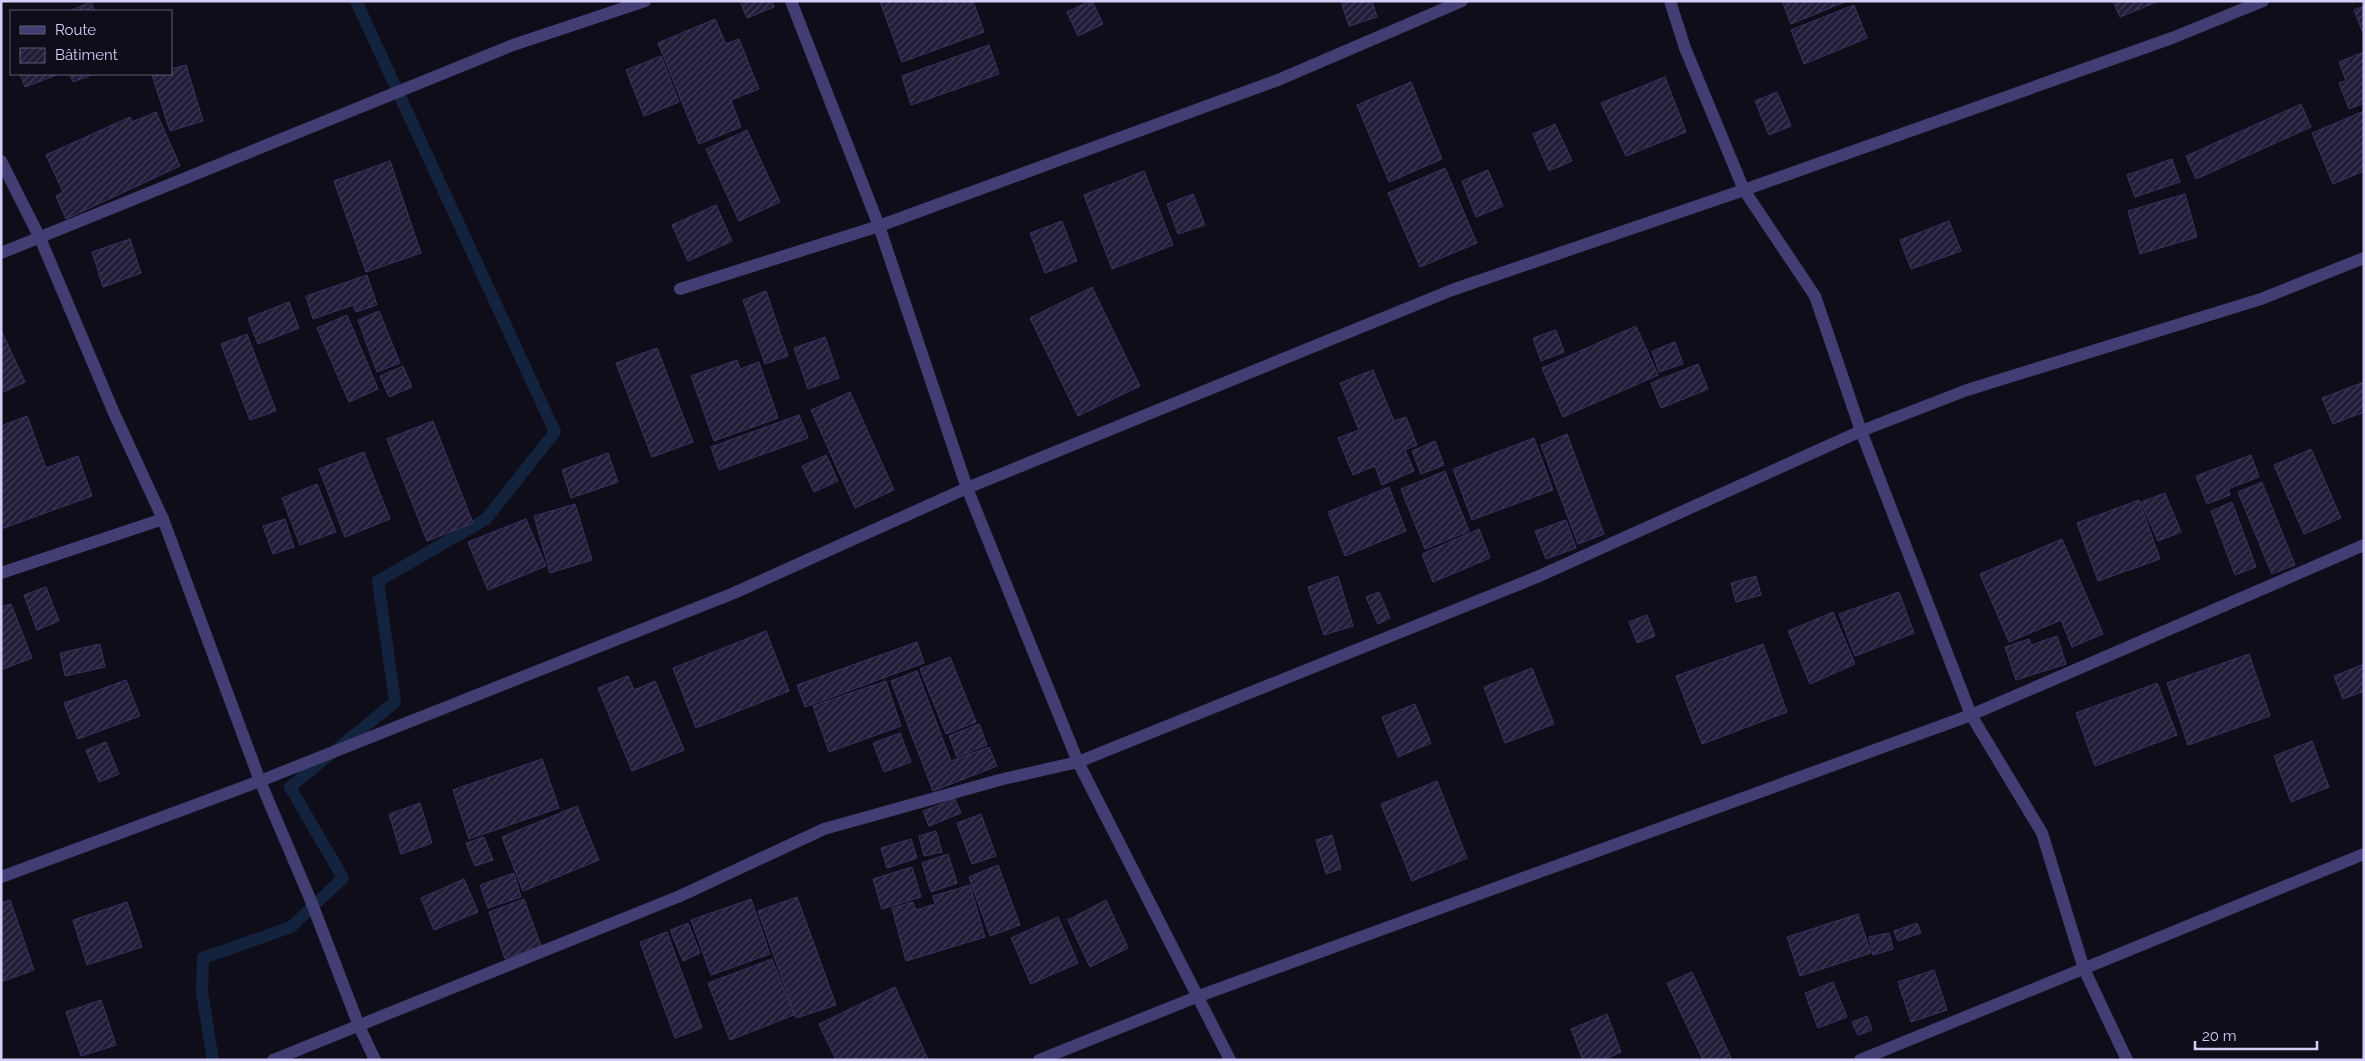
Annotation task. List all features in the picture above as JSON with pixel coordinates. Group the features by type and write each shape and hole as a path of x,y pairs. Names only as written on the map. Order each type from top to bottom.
{"street":[{"path":"1,253 513,45 645,1"},
{"path":"791,1 879,226 967,488 1078,762 1230,1060"},
{"path":"680,289 879,226 1278,80 1462,1"},
{"path":"1670,1 1685,48 1744,190 1815,296 1861,432 1971,715 2042,833 2084,969 2127,1060"},
{"path":"1,877 260,781 734,593 967,488 1452,290 1744,190 2172,38 2263,1"},
{"path":"1,161 40,238 114,414 162,519 260,781 311,902 359,1026 375,1060"},
{"path":"273,1060 680,896 824,829 1003,779 1078,762 1537,577 1861,432 1967,390 2261,299 2364,258"},
{"path":"1,573 162,519"},
{"path":"1039,1060 1199,996 1971,715 2364,545"},
{"path":"1860,1060 2364,854"}],"building":[{"path":"740,1 772,1 774,7 747,18"},
{"path":"880,1 973,1 984,32 902,62"},
{"path":"1092,1 1103,24 1078,36 1067,12"},
{"path":"1341,1 1372,1 1377,17 1349,26"},
{"path":"1782,1 1847,1 1791,24"},
{"path":"2113,1 2159,1 2120,17"},
{"path":"91,2 95,10 71,10"},
{"path":"1854,5 1867,38 1804,64 1791,30"},
{"path":"2364,6 2364,36 2354,10"},
{"path":"715,19 726,44 739,39 759,89 731,100 741,127 699,144 658,43"},
{"path":"989,45 999,74 911,105 902,76"},
{"path":"2364,52 2364,103 2349,109 2339,83 2346,80 2339,62"},
{"path":"661,56 679,102 644,116 626,70"},
{"path":"186,65 203,121 170,131 152,75 172,75 172,69"},
{"path":"20,75 56,75 25,87"},
{"path":"70,75 91,75 73,82"},
{"path":"1665,77 1686,132 1626,156 1601,103"},
{"path":"1411,82 1442,159 1389,182 1357,105"},
{"path":"1777,92 1791,126 1769,135 1755,101"},
{"path":"2301,104 2311,127 2196,179 2186,156"},
{"path":"2364,111 2364,171 2333,184 2312,133"},
{"path":"156,112 180,166 66,219 56,196 63,192 46,155 130,117 132,122"},
{"path":"1555,124 1572,161 1549,171 1533,134"},
{"path":"747,130 780,202 739,221 706,149"},
{"path":"2172,159 2180,182 2135,197 2127,175"},
{"path":"390,161 421,253 366,272 334,181"},
{"path":"1445,168 1477,243 1420,267 1388,193"},
{"path":"1488,170 1503,206 1476,217 1462,181"},
{"path":"1144,171 1173,245 1112,269 1084,195"},
{"path":"1193,194 1205,225 1178,234 1167,204"},
{"path":"2185,194 2197,237 2140,254 2128,211"},
{"path":"716,205 732,241 688,261 672,225"},
{"path":"1062,221 1077,261 1045,273 1030,233"},
{"path":"1949,221 1961,251 1911,269 1900,240"},
{"path":"130,239 141,273 103,287 92,252"},
{"path":"367,275 377,305 356,312 353,305 313,319 306,296"},
{"path":"1092,287 1140,386 1078,416 1030,318"},
{"path":"766,291 788,356 765,364 743,300"},
{"path":"289,302 299,328 258,344 248,318"},
{"path":"379,311 400,363 377,372 358,320"},
{"path":"347,315 378,389 349,402 317,328"},
{"path":"1636,326 1658,375 1563,417 1542,368"},
{"path":"1,330 25,382 1,393"},
{"path":"1556,330 1564,352 1541,361 1533,338"},
{"path":"247,334 276,411 250,420 221,344"},
{"path":"825,337 839,378 808,389 794,348"},
{"path":"1675,342 1683,364 1659,372 1652,351"},
{"path":"657,348 693,442 652,457 616,363"},
{"path":"737,360 740,369 759,362 778,418 714,441 691,376"},
{"path":"1698,364 1708,389 1661,408 1651,383"},
{"path":"403,366 412,387 389,397 380,376"},
{"path":"1373,370 1394,421 1406,417 1417,445 1405,450 1414,471 1382,485 1375,466 1353,475 1338,438 1359,430 1340,383"},
{"path":"2364,382 2364,412 2333,424 2322,398"},
{"path":"850,392 894,490 855,508 811,410"},
{"path":"799,415 808,438 719,470 711,447"},
{"path":"27,416 46,468 78,456 92,496 1,529 1,426"},
{"path":"433,421 473,523 427,541 387,439"},
{"path":"1567,434 1604,534 1578,544 1541,445"},
{"path":"1534,438 1553,490 1472,520 1453,469"},
{"path":"1435,441 1444,465 1421,474 1412,451"},
{"path":"2311,449 2341,518 2304,534 2274,465"},
{"path":"364,452 390,519 345,537 319,469"},
{"path":"608,453 618,482 571,498 562,470"},
{"path":"826,455 838,481 814,492 802,466"},
{"path":"2251,455 2259,477 2228,489 2230,495 2207,504 2196,476"},
{"path":"1445,471 1469,531 1425,549 1401,489"},
{"path":"2262,482 2295,565 2272,574 2238,492"},
{"path":"317,484 336,532 300,545 282,498"},
{"path":"1389,487 1406,531 1345,556 1328,512"},
{"path":"2165,493 2181,532 2158,541 2141,502"},
{"path":"2139,500 2160,559 2098,581 2077,523"},
{"path":"2232,502 2256,567 2235,575 2211,511"},
{"path":"575,504 592,560 550,573 534,516"},
{"path":"285,519 294,547 273,554 263,526"},
{"path":"526,519 546,566 488,590 468,542"},
{"path":"1566,520 1576,548 1546,559 1535,531"},
{"path":"1479,529 1490,558 1433,582 1422,554"},
{"path":"2062,539 2103,634 2072,647 2061,620 2009,642 1980,574"},
{"path":"1338,576 1353,626 1324,635 1308,587"},
{"path":"1756,576 1761,595 1736,602 1731,583"},
{"path":"46,587 59,621 37,630 24,595"},
{"path":"1379,592 1390,618 1378,624 1366,597"},
{"path":"1899,592 1914,633 1855,656 1839,614"},
{"path":"11,604 32,658 1,670 1,607"},
{"path":"1833,612 1855,664 1810,684 1788,631"},
{"path":"1647,615 1655,636 1637,643 1629,622"},
{"path":"766,631 789,691 696,728 673,668"},
{"path":"2057,636 2066,664 2016,680 2005,647 2029,639 2031,645"},
{"path":"917,642 924,663 805,707 797,685"},
{"path":"100,644 105,667 65,676 60,653"},
{"path":"1763,644 1787,712 1702,744 1676,676"},
{"path":"2249,654 2270,716 2188,745 2167,683"},
{"path":"950,657 976,722 946,734 920,669"},
{"path":"2364,664 2364,691 2343,699 2334,676"},
{"path":"1532,668 1554,724 1505,743 1484,687"},
{"path":"917,671 951,761 989,747 997,766 933,791 891,681"},
{"path":"628,676 634,690 655,681 684,750 632,771 598,688"},
{"path":"126,680 140,716 78,739 64,703"},
{"path":"886,681 901,726 829,752 813,706"},
{"path":"2157,683 2177,735 2095,766 2076,713"},
{"path":"1415,704 1431,743 1398,757 1382,717"},
{"path":"979,724 987,745 957,757 949,736"},
{"path":"900,733 911,762 884,772 873,743"},
{"path":"2312,741 2329,787 2291,802 2274,756"},
{"path":"106,742 119,774 99,782 86,750"},
{"path":"542,759 559,808 469,839 453,790"},
{"path":"1437,781 1467,858 1412,881 1381,804"},
{"path":"955,799 961,813 929,826 923,811"},
{"path":"420,803 432,843 401,854 389,814"},
{"path":"577,806 599,860 523,891 502,837"},
{"path":"981,814 996,856 972,864 957,823"},
{"path":"936,831 942,852 924,856 919,836"},
{"path":"1332,835 1341,869 1326,874 1316,840"},
{"path":"484,837 493,860 475,866 466,843"},
{"path":"911,839 917,858 887,868 881,848"},
{"path":"948,854 957,883 931,892 922,863"},
{"path":"998,865 1020,925 990,936 969,877"},
{"path":"912,867 921,897 882,909 873,879"},
{"path":"514,873 521,897 488,908 480,885"},
{"path":"464,879 478,912 434,930 421,898"},
{"path":"970,885 985,937 906,961 892,908 913,902 916,910 935,904 933,896"},
{"path":"797,897 836,1005 796,1018 758,911"},
{"path":"524,899 541,946 505,959 489,912"},
{"path":"751,899 770,954 711,975 691,920"},
{"path":"10,900 34,970 1,982 1,903"},
{"path":"1106,900 1128,948 1090,967 1068,920"},
{"path":"127,902 142,947 87,965 73,920"},
{"path":"1858,914 1871,953 1800,976 1787,937"},
{"path":"1058,917 1078,963 1031,984 1011,938"},
{"path":"688,923 700,953 683,961 670,930"},
{"path":"1917,923 1921,933 1898,941 1894,931"},
{"path":"667,932 702,1028 675,1038 640,942"},
{"path":"1889,933 1893,949 1873,955 1869,937"},
{"path":"772,959 794,1015 730,1040 708,983"},
{"path":"1934,970 1947,1010 1911,1022 1898,982"},
{"path":"1692,972 1732,1060 1703,1060 1667,983"},
{"path":"1833,982 1847,1017 1818,1028 1805,993"},
{"path":"895,987 928,1059 836,1060 819,1024"},
{"path":"101,1000 116,1045 81,1056 66,1012"},
{"path":"1607,1014 1621,1052 1603,1060 1583,1060 1571,1029"},
{"path":"1867,1016 1872,1030 1858,1035 1852,1022"}],"waterway":[{"path":"213,1060 202,992 203,958 291,927 343,878 290,787 395,702 378,581 486,519 555,432 356,1"}]}
